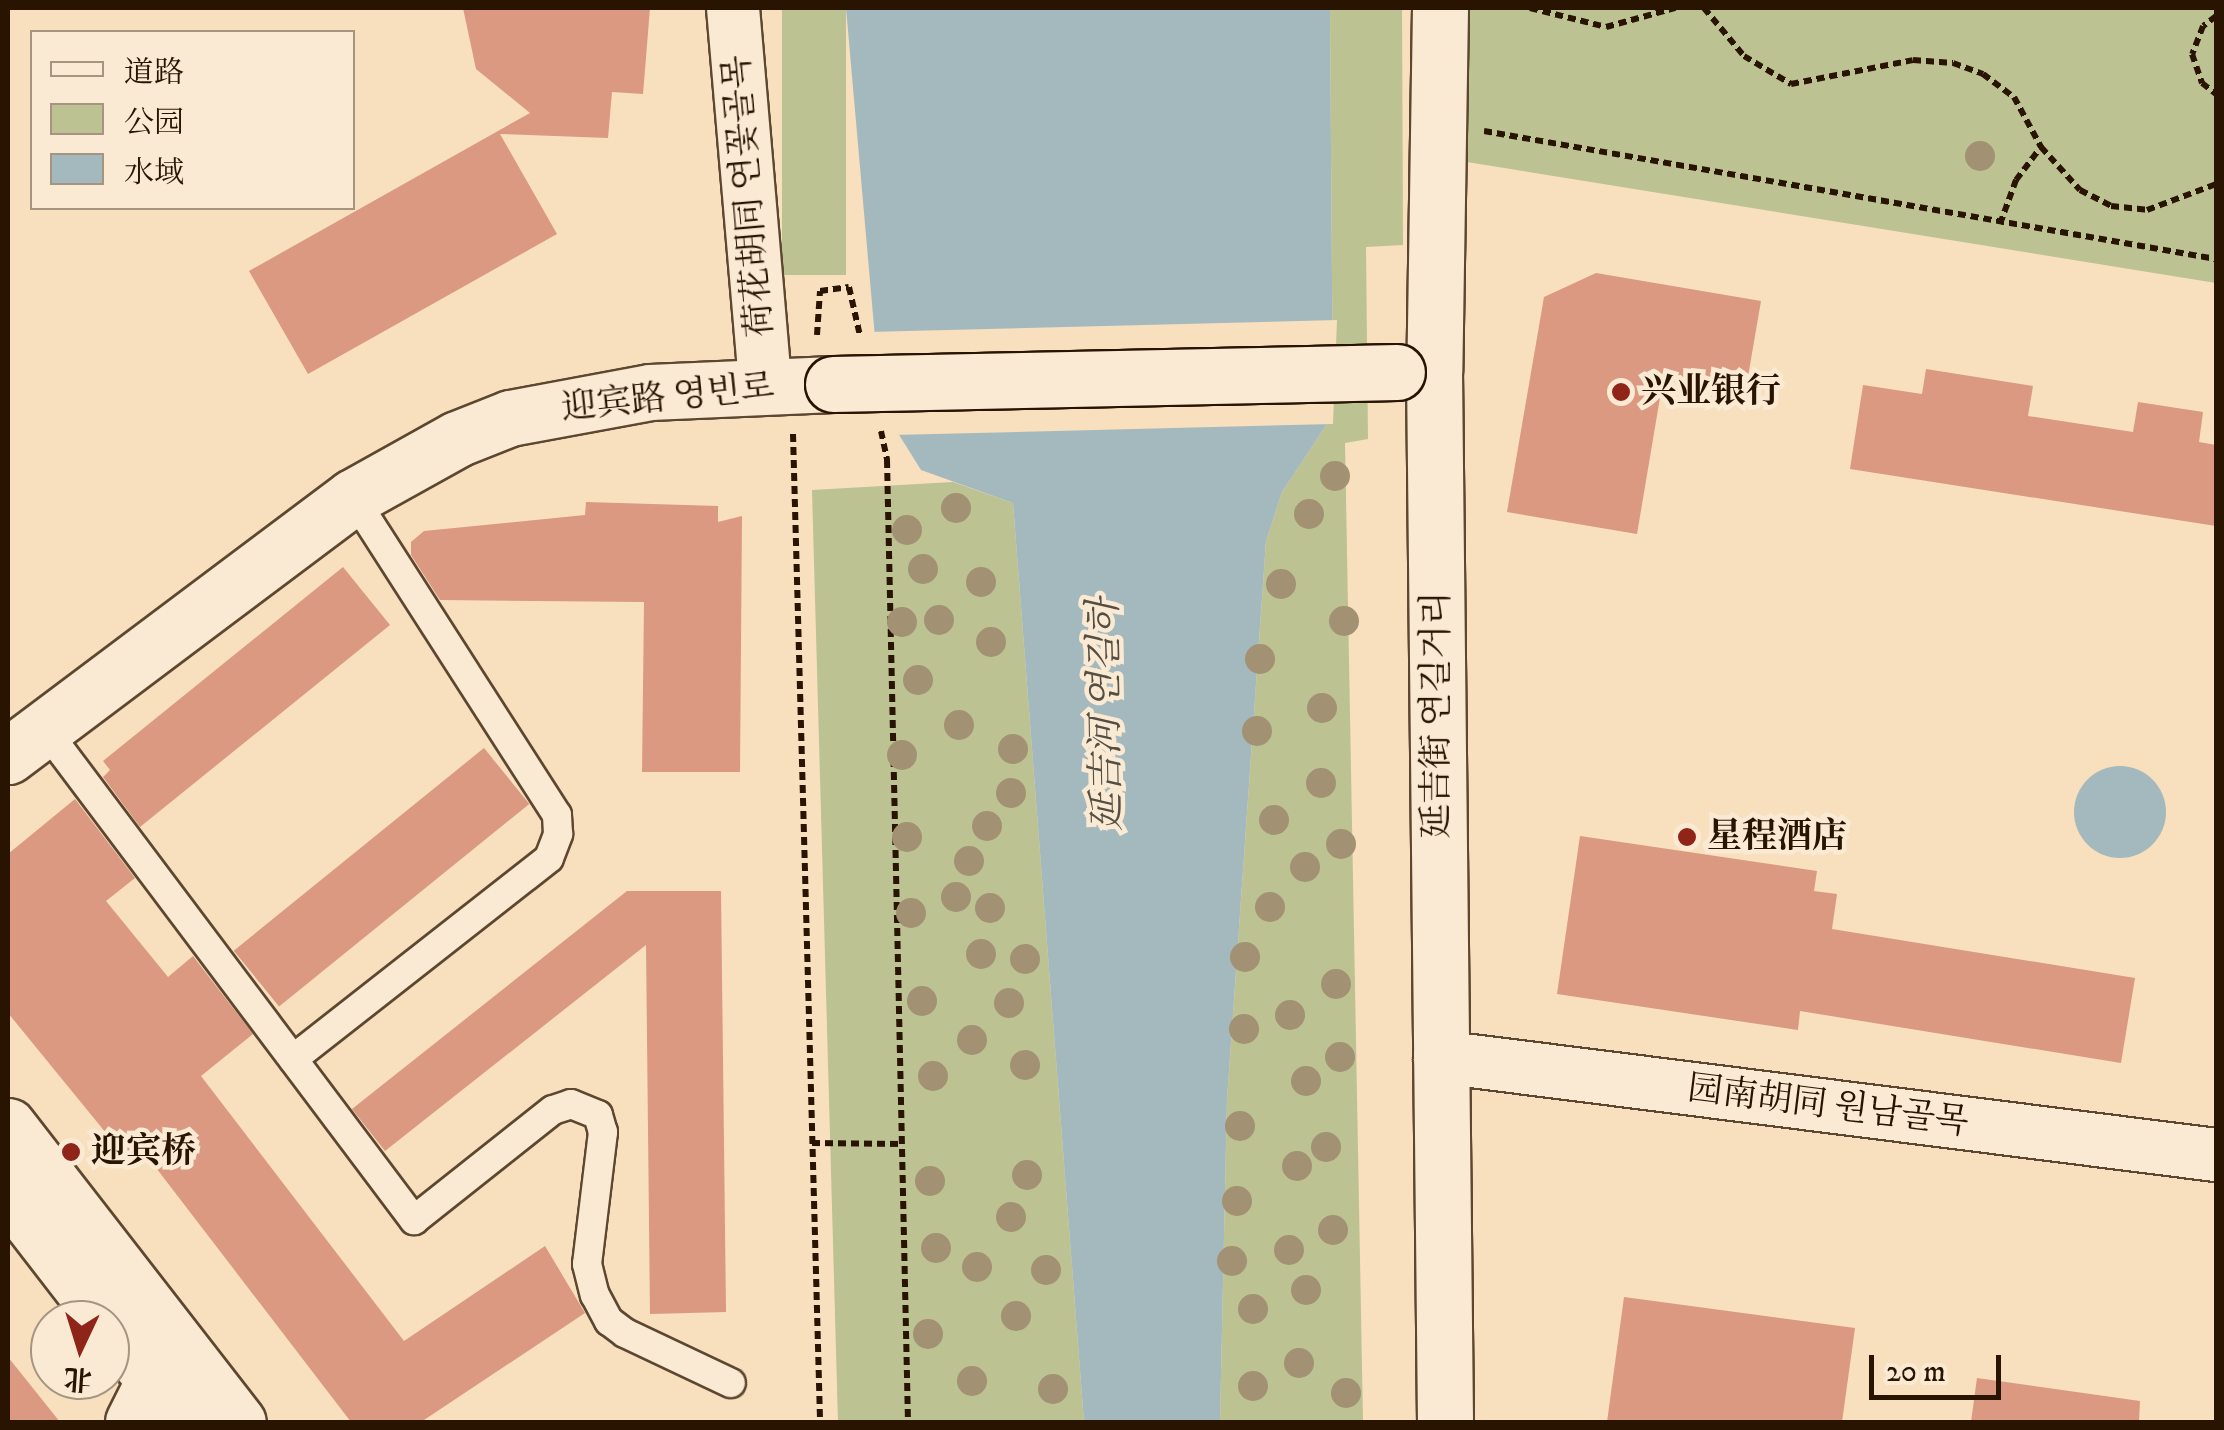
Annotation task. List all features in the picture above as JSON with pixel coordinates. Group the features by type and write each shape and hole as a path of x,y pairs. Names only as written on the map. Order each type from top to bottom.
{"street":[{"name":"荷花胡同 연꽃골목","path":"732,8 814,369"},
{"name":"延吉街 연길거리","path":"1440,8 1438,123 1416,371 1440,1056 1445,1422"},
{"name":"迎宾路 영빈로","path":"26,742 354,497 410,461 510,418 650,392 814,369 1416,371"},
{"name":"园南胡同 원남골목","path":"1440,1056 2216,1155"},
{"path":"8,1126 238,1422"},
{"path":"8,1192 91,1300"},
{"path":"130,1373 142,1401 187,1422"}],"lane":[{"path":"294,1059 548,858 558,834 556,814 354,497"},
{"path":"26,742 294,1059 414,1220 553,1110 588,1106 602,1132 587,1264 595,1295 609,1321 624,1333 731,1382"}],"path":[{"path":"1530,8 1606,27 1675,8"},
{"path":"1704,8 1744,56 1791,84 1913,60 1983,74 2014,97 2042,147 2080,190 2112,206 2147,210 2216,184"},
{"path":"2216,16 2203,26 2192,54 2202,83 2216,94"},
{"path":"1438,123 2216,259"},
{"path":"2000,224 2016,180 2042,147"},
{"path":"814,369 849,287 820,291 814,369 812,1143 820,1422"},
{"path":"878,422 887,460 908,1422"},
{"path":"812,1143 902,1144"}],"green space":[{"path":"782,8 846,8 846,275 782,275"},
{"path":"1330,8 1402,8 1403,245 1366,247 1368,439 1345,443 1363,1422 1220,1422 1227,1100 1266,541 1282,492 1333,415"},
{"path":"1465,8 2216,8 2216,283 1467,162"},
{"path":"953,482 1013,503 1084,1422 838,1422 812,490"}],"water":[{"name":"延吉河 연길하","path":"846,8 1330,8 1333,415 1282,492 1266,541 1227,1100 1220,1422 1084,1422 1013,503 921,470 881,406"},
{"path":"2120,766 2138,769 2153,779 2163,794 2163,830 2153,845 2138,855 2120,858 2102,855 2087,845 2077,830 2074,812 2077,794 2087,779 2102,769"}],"pier":[{"path":"1337,320 1333,424 893,435 876,407 867,332"}],"building":[{"path":"463,8 650,8 643,94 612,92 608,138 500,134 557,234 308,374 249,271 530,113 476,69"},
{"path":"1596,273 1761,301 1745,394 1663,380 1637,534 1507,512 1544,297"},
{"path":"1926,369 2033,386 2028,416 2133,432 2138,402 2203,412 2199,442 2216,445 2216,526 1850,469 1863,385 1922,394"},
{"path":"586,502 718,506 718,522 742,516 740,772 642,772 644,602 440,600 411,555 411,542 424,531 585,515"},
{"path":"343,567 390,625 140,827 103,777 110,770 103,761"},
{"path":"484,748 529,804 279,1007 234,951"},
{"path":"75,799 135,878 106,901 168,977 193,956 253,1034 201,1076 404,1341 545,1246 585,1313 421,1422 351,1422 137,1143 124,1155 8,1013 8,854"},
{"path":"1580,836 1817,871 1814,891 1837,894 1832,929 2135,978 2121,1063 1800,1011 1798,1030 1557,994"},
{"path":"627,891 721,891 726,1312 650,1314 646,945 385,1151 352,1109"},
{"path":"1624,1297 1855,1328 1842,1422 1607,1422"},
{"path":"8,1357 30,1384 30,1400 42,1400 60,1422 8,1422"},
{"path":"1977,1378 2140,1401 2139,1422 1971,1422"}],"place":[{"name":"兴业银行","path":"1621,392"},
{"name":"星程酒店","path":"1687,837"},
{"name":"迎宾桥","path":"71,1152"}]}
